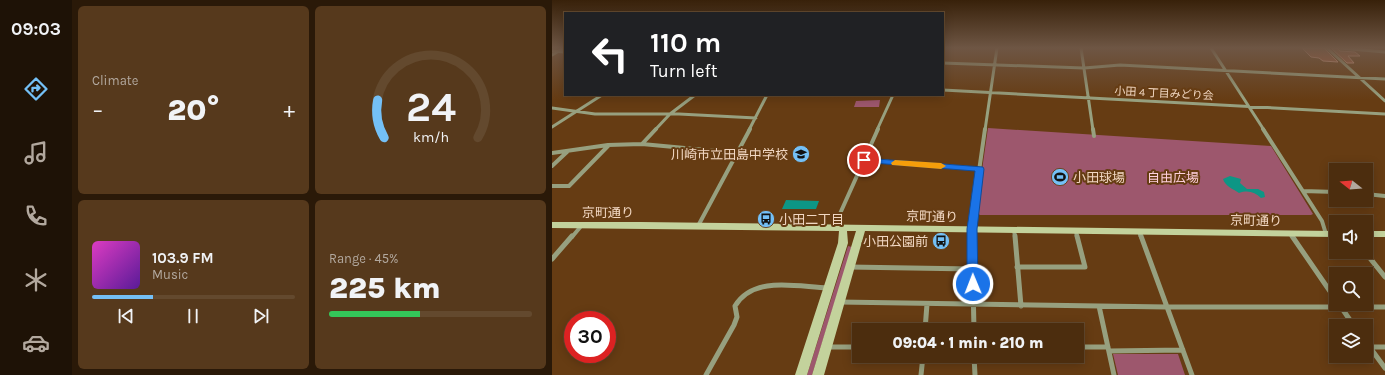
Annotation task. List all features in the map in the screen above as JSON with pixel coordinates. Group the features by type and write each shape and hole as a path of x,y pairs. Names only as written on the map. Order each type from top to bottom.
{"street":[{"path":"986,66 1084,68 1114,66"},
{"path":"974,323 972,229 994,66"},
{"path":"1131,66 1358,76 1385,79"},
{"path":"1223,66 1322,221 1326,234"},
{"path":"1346,66 1385,101"},
{"path":"1084,68 1094,136"},
{"name":"小田 4 丁目みどり会","path":"944,90 1385,114"},
{"path":"552,128 601,96"},
{"path":"642,144 670,114 694,96"},
{"path":"698,226 767,96"},
{"path":"801,375 842,243 838,227 864,160 892,96"},
{"path":"552,108 575,114 670,114 756,118"},
{"path":"552,153 608,145 642,144 738,152"},
{"path":"552,186 569,186 608,145"},
{"path":"552,166 569,150"},
{"path":"864,160 980,169"},
{"path":"1303,191 1329,192"},
{"path":"1373,195 1385,196"},
{"name":"京町通り","path":"552,225 838,227 1326,234"},
{"path":"552,258 582,225"},
{"path":"818,375 860,228"},
{"path":"1014,230 1021,306"},
{"path":"1017,267 1085,267 1076,230"},
{"path":"1139,231 1192,375"},
{"path":"1290,233 1329,290"},
{"path":"1373,234 1385,234"},
{"path":"1372,259 1382,270 1385,277"},
{"path":"849,267 972,269"},
{"path":"706,375 734,325 737,317 735,306 745,293 752,289 764,286 828,288"},
{"path":"839,302 1021,306 1167,307 1329,305"},
{"path":"926,323 927,304"},
{"path":"1099,306 1114,375"},
{"path":"1373,306 1385,307"},
{"path":"826,347 852,347"},
{"path":"1084,347 1183,350"},
{"path":"1373,348 1385,347"},
{"path":"1373,352 1385,368"},
{"path":"921,375 922,363"},
{"path":"974,363 975,375"}],"green space":[{"path":"880,100 879,107 854,107 856,101"},
{"name":"自由広場","path":"988,128 1271,146 1313,214 980,215 976,212"},
{"path":"848,246 852,247 812,375 807,375"},
{"path":"1113,354 1178,354 1185,375 1118,375"}],"water":[{"path":"1230,176 1241,179 1240,183 1247,189 1258,189 1264,192 1265,197 1261,198 1254,193 1248,192 1239,193 1224,181 1223,179"},
{"path":"786,200 819,201 816,209 782,209"}],"slow traffic":[{"path":"895,163 941,166"}],"place":[{"name":"川崎市立田島中学校","path":"801,154"},
{"name":"小田球場","path":"1060,177"},
{"name":"小田二丁目","path":"766,219"},
{"name":"小田公園前","path":"941,241"}],"route":[{"path":"864,160 980,169 972,220 973,284"}]}
